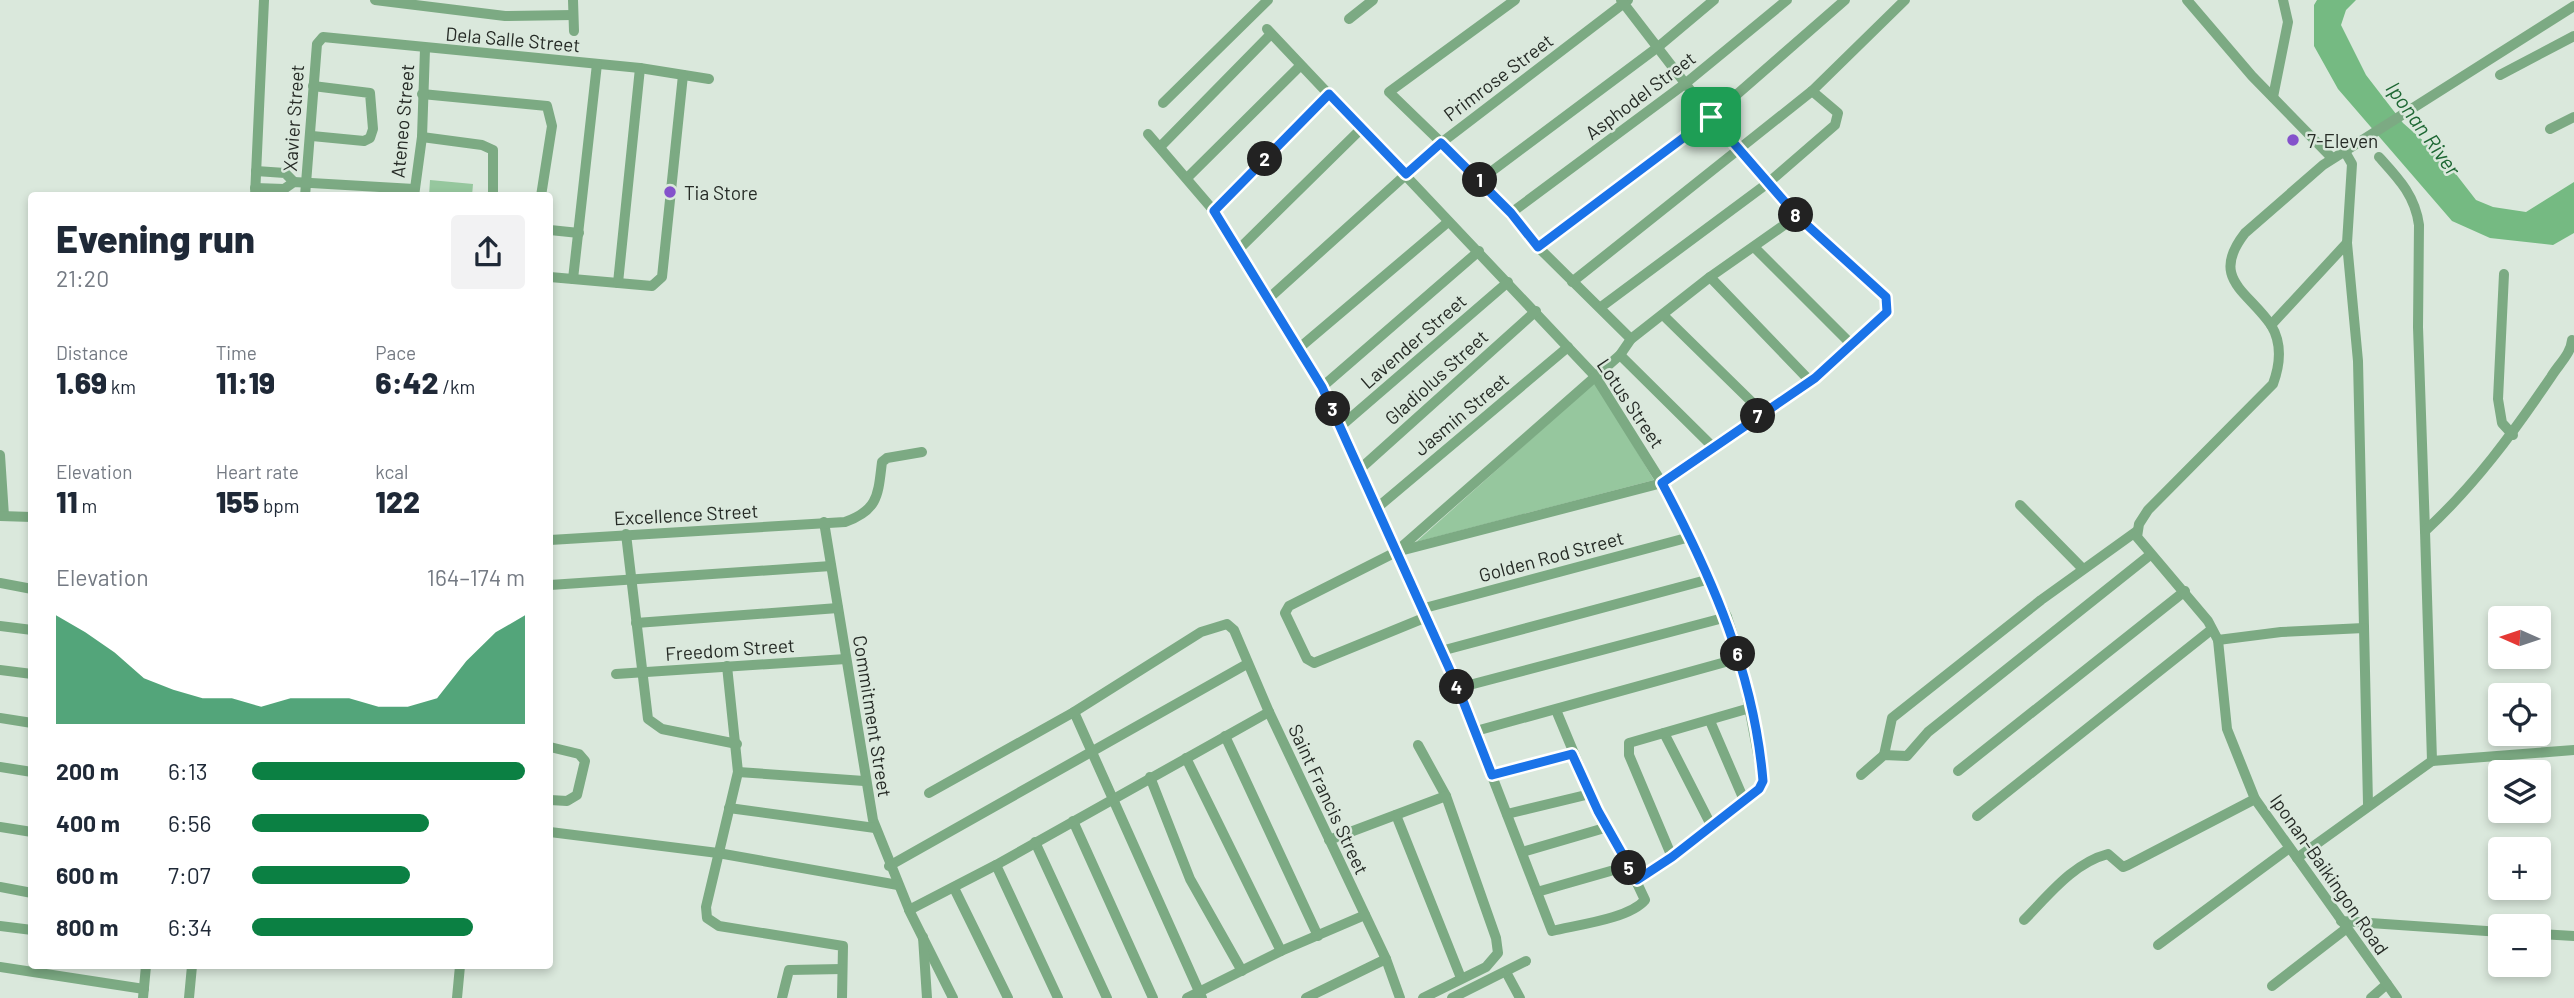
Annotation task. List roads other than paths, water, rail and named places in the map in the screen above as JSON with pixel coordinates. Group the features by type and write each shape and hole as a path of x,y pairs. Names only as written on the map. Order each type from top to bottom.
{"street":[{"path":"264,0 255,192 284,190 300,182"},
{"path":"375,0 505,16 573,15"},
{"path":"573,0 574,31"},
{"path":"1163,103 1268,0"},
{"path":"1349,19 1373,0"},
{"path":"1515,0 1389,89 1390,95 1480,180 1538,247 1631,339"},
{"path":"1480,180 1658,47 1714,0"},
{"name":"Asphodel Street","path":"1511,213 1686,83 1787,0"},
{"path":"1538,247 1711,117 1845,0"},
{"path":"1572,282 1812,91 1905,0"},
{"path":"2187,0 2332,159"},
{"path":"2273,97 2288,22 2283,0"},
{"path":"1861,775 1884,755 1892,718 2083,569 2137,531 2148,510 2273,384 2279,359 2277,338 2271,325 2235,285 2230,267 2235,247 2245,233 2344,150 2574,5 2571,0"},
{"path":"1396,552 1662,483 1810,381 1853,346 1887,312 1886,297 1797,216 1711,117 1624,1"},
{"name":"Primrose Street","path":"1268,299 1441,143 1624,1"},
{"name":"Lotus Street","path":"1161,146 1269,32 1595,376 1662,483 1727,617 1740,658 1751,708 1763,781 1759,789 1672,857 1637,880"},
{"path":"2500,75 2574,36"},
{"name":"Dela Salle Street","path":"317,44 323,37 640,68 709,79"},
{"name":"Xavier Street","path":"304,192 300,182 312,136 317,44"},
{"name":"Ateneo Street","path":"414,192 422,137 425,49"},
{"path":"573,279 597,64"},
{"path":"1187,178 1300,66"},
{"path":"618,282 640,68"},
{"path":"553,277 652,286 662,277 682,75"},
{"path":"312,136 364,141 370,138 373,129 370,93 313,86"},
{"path":"1601,307 1768,183 1839,119 1838,113 1812,91"},
{"path":"422,94 547,106 551,110 552,126 542,192"},
{"path":"1214,211 1329,94"},
{"path":"2550,129 2574,117"},
{"path":"1237,251 1361,129"},
{"path":"1148,134 1214,211 1322,387 1378,507 1422,614 1458,688 1552,931 1621,914 1640,906 1645,900 1637,880 1590,794 1556,710"},
{"path":"422,137 489,147 495,155 493,192"},
{"path":"2344,150 2352,164 2347,243 2358,361 2368,804"},
{"path":"2379,157 2405,186 2418,217 2418,327 2432,761"},
{"path":"257,171 285,173 300,182 404,192"},
{"path":"1396,552 1620,355 1631,339 1710,277 1797,216"},
{"path":"1298,349 1448,222"},
{"path":"553,230 579,233"},
{"path":"2271,325 2347,243"},
{"path":"1754,247 1853,346"},
{"path":"1322,387 1479,251"},
{"path":"2504,274 2498,398 2502,423 2513,435"},
{"path":"1710,277 1810,381"},
{"name":"Lavender Street","path":"1341,426 1508,282"},
{"name":"Gladiolus Street","path":"1360,469 1536,311"},
{"path":"1663,315 1763,413"},
{"path":"2425,531 2467,489 2513,435 2565,358 2572,340"},
{"name":"Jasmin Street","path":"1378,507 1568,347"},
{"path":"1620,355 1712,446"},
{"name":"Excellence Street","path":"553,540 845,522 862,516 880,488 882,462 887,458 922,452"},
{"path":"0,455 2,516 28,517"},
{"path":"2020,505 2083,569"},
{"name":"Commitment Street","path":"824,522 864,781 875,828 909,910 953,998"},
{"name":"Iponan-Baikingon Road","path":"2137,531 2139,542 2185,592 2208,621 2218,640 2227,729 2255,799 2288,849 2397,998"},
{"path":"626,534 646,712 651,724 737,744"},
{"name":"Golden Rod Street","path":"1396,552 1289,606 1286,617 1307,659 1314,663 1422,614 1690,537"},
{"path":"1884,755 1908,756 1936,725 2150,555"},
{"path":"553,585 831,566"},
{"path":"1441,651 1710,579"},
{"path":"0,583 28,588"},
{"path":"1958,771 2185,592"},
{"path":"636,623 838,608"},
{"path":"1458,688 1727,617"},
{"name":"Saint Francis Street","path":"1074,712 1220,624 1227,624 1234,630 1269,712 1386,959 1400,998"},
{"path":"0,626 28,630"},
{"path":"2218,640 2281,632 2364,628"},
{"path":"1977,816 2211,630"},
{"path":"1476,731 1740,658"},
{"name":"Freedom Street","path":"616,674 846,659"},
{"path":"890,866 1247,663"},
{"path":"727,666 738,772 706,907 710,922 719,926 838,943 844,950 842,998"},
{"path":"0,670 28,674"},
{"path":"1672,857 1628,749 1633,740 1751,708"},
{"path":"929,793 1074,712 1201,994"},
{"path":"909,910 996,865 1111,798 1269,712"},
{"path":"0,719 28,722"},
{"path":"1710,721 1744,800"},
{"path":"1664,733 1712,825"},
{"path":"1225,736 1318,936"},
{"path":"1418,745 1446,796 1498,945 1498,953 1491,963 1423,998"},
{"path":"553,748 579,754 585,761 577,795 568,801 553,800"},
{"path":"2297,858 2368,804 2432,761 2574,750"},
{"path":"1492,775 1572,754"},
{"path":"1186,758 1282,951"},
{"path":"0,767 28,771"},
{"path":"738,772 864,781"},
{"path":"1150,777 1191,879 1242,971"},
{"path":"1507,814 1590,794"},
{"path":"1329,840 1446,796"},
{"path":"2024,920 2062,883 2092,860 2108,855 2123,867 2255,799"},
{"path":"729,808 875,828"},
{"path":"1396,815 1461,978"},
{"path":"1073,821 1153,998"},
{"path":"0,827 28,831"},
{"path":"1522,852 1608,827"},
{"path":"553,832 718,853 898,885"},
{"path":"1035,842 1107,998"},
{"path":"2158,945 2288,849"},
{"path":"996,865 1058,998"},
{"path":"1537,892 1628,866"},
{"path":"0,887 28,892"},
{"path":"954,888 1008,998"},
{"path":"1187,998 1201,994 1282,951 1365,915"},
{"path":"2272,986 2344,925 2488,931"},
{"path":"0,926 28,930"},
{"path":"923,934 927,998"},
{"path":"2551,935 2574,936"},
{"path":"1306,998 1386,959"},
{"path":"1452,998 1526,961"},
{"path":"0,967 143,993 146,969"},
{"path":"189,998 191,969"},
{"path":"457,998 460,969"},
{"path":"782,998 789,970 842,969"},
{"path":"1506,972 1520,998"},
{"path":"2371,998 2387,984"}],"place":[{"name":"7-Eleven","path":"2293,140"},
{"name":"Tia Store","path":"670,192"}],"water label":[{"name":"Iponan River","path":"2424,128"}]}
